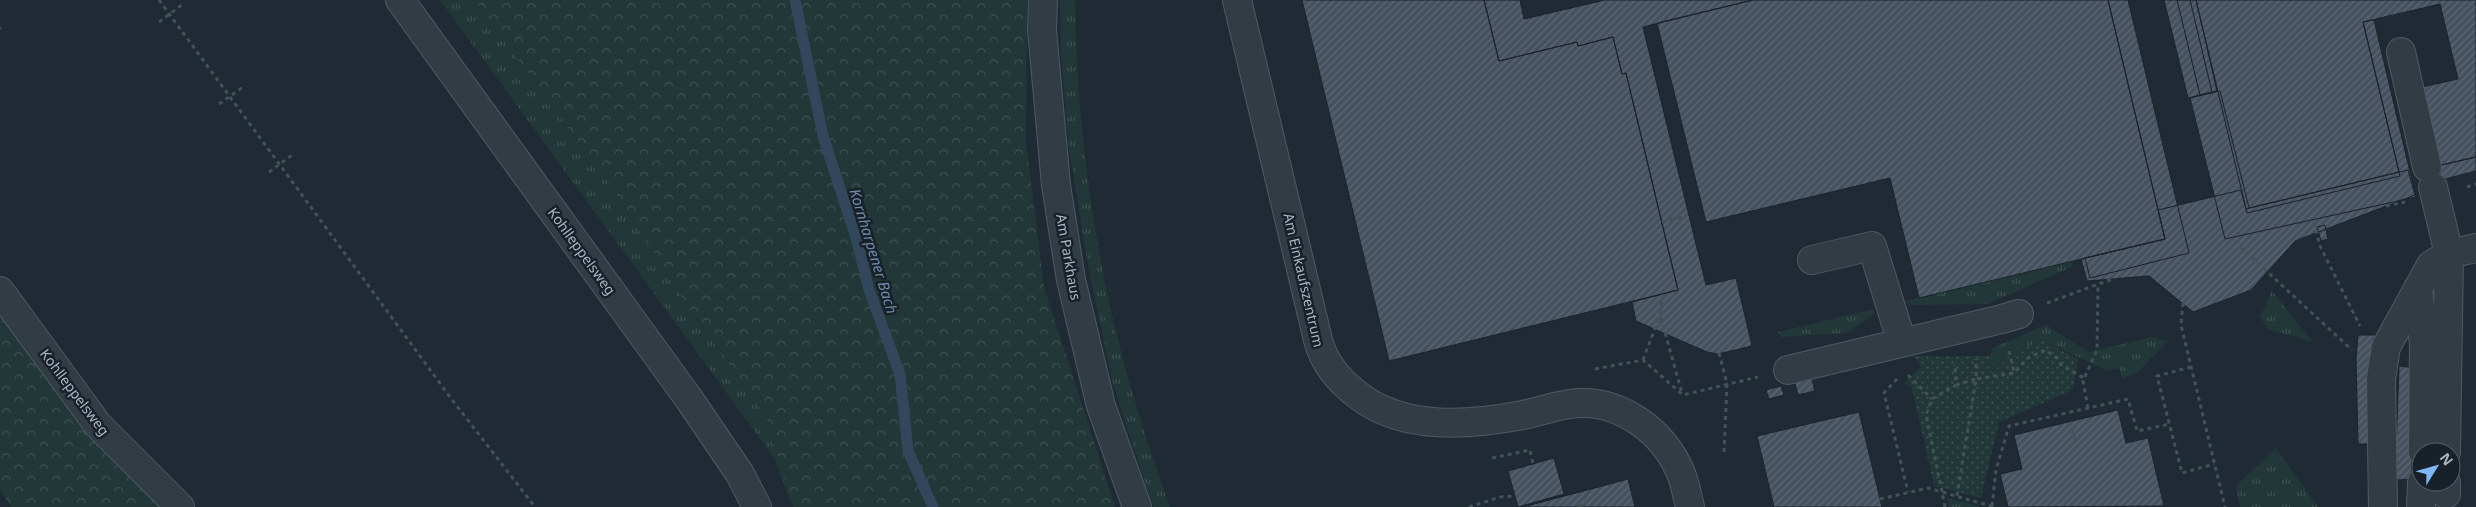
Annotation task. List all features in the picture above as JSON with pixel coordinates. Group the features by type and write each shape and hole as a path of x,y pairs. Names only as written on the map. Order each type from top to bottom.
{"street":[{"name":"Kohlleppelsweg","path":"400,0 667,367 740,474 757,507"},
{"name":"Am Parkhaus","path":"1043,0 1042,30 1056,185 1071,280 1101,406 1137,507"},
{"name":"Am Einkaufszentrum","path":"1237,0 1321,352 1332,371 1365,401 1409,420 1434,423 1484,420 1521,415 1579,403 1610,406 1638,420 1661,441 1680,470 1690,507"},
{"path":"2401,52 2449,254 2446,442"},
{"path":"1812,260 1872,246 1902,343"},
{"path":"2383,507 2381,379 2386,347 2430,265 2449,254 2476,248"},
{"path":"2418,288 2424,344 2422,442"},
{"name":"Kohlleppelsweg","path":"0,291 98,425 180,507"},
{"path":"1788,370 2019,314"},
{"path":"2420,507 2421,492"}],"path":[{"path":"159,0 450,397 535,507"},
{"path":"159,22 183,4"},
{"path":"219,104 242,87"},
{"path":"270,172 292,155"},
{"path":"1662,222 1685,216"},
{"path":"2314,222 2320,246 2365,335"},
{"path":"2234,240 2356,353"},
{"path":"2019,314 2115,278"},
{"path":"2088,408 2084,378 2097,350 2098,284"},
{"path":"1643,360 1660,315 1663,294"},
{"path":"2183,303 2181,325 2225,507"},
{"path":"1660,315 1683,395"},
{"path":"1953,331 1956,385"},
{"path":"1945,507 1926,414 1932,398 1956,385 1976,379 2014,373 2028,358 2045,350 2056,357 2061,365 2084,378"},
{"path":"1719,353 1726,384 1724,453"},
{"path":"2010,355 2014,373"},
{"path":"1592,370 1643,360"},
{"path":"1643,360 1683,395"},
{"path":"2191,367 2158,376 2182,473 2214,464"},
{"path":"1683,395 1788,370"},
{"path":"1900,377 1884,393 1908,492"},
{"path":"1957,496 1976,379"},
{"path":"1880,499 1928,488 1993,506 1996,470 2009,426 2128,399 2137,431 2170,424"},
{"path":"2070,422 2079,455"},
{"path":"1492,458 1530,450 1533,464"},
{"path":"1580,507 1589,490"},
{"path":"1469,507 1500,497 1514,496"}],"green space":[{"path":"440,0 474,0 608,182 693,314 766,416 793,507 774,458"},
{"path":"474,0 1027,0 1026,142 1044,287 1115,507 793,507 766,416 693,314 608,182"},
{"path":"1060,0 1075,0 1079,89 1088,181 1112,316 1133,396 1170,507 1153,507 1113,384 1089,271 1069,149 1061,54"},
{"path":"2071,261 2073,266 1988,304 1909,305 1905,301"},
{"path":"2272,291 2313,342 2268,329 2260,317"},
{"path":"1874,309 1873,315 1847,333 1781,337 1778,332"},
{"path":"0,317 96,439 162,507 11,507 0,489"},
{"path":"2046,325 2089,352 2152,337 2168,341 2136,374 2122,378 2119,368 2108,371 2042,340 2010,355 1991,373 1990,356 1993,348"},
{"path":"2042,340 2078,359 2073,390 1999,422 1981,498 1934,486 1912,388 1904,383 1921,367 1913,356 1990,356 1992,373 2010,355"},
{"path":"2276,448 2317,507 2240,507 2236,486"},
{"path":"1947,498 1982,507 1949,507"}],"building":[{"path":"1302,0 1484,0 1499,61 1577,42 1578,46 1613,37 1622,74 1626,73 1678,290 1389,361"},
{"path":"1484,0 1520,0 1524,19 1605,0 1753,0 1643,27 1706,285 1736,278 1752,346 1718,354 1707,352 1636,321 1632,302 1678,290 1626,73 1622,74 1613,37 1578,46 1577,42 1499,61"},
{"path":"1753,0 2108,0 2165,239 1919,298 1890,178 1706,222 1657,23"},
{"path":"2108,0 2128,0 2189,253 2090,278 2085,258 2165,239"},
{"path":"2164,0 2190,0 2212,92 2188,98"},
{"path":"2177,0 2196,0 2217,91 2200,95"},
{"path":"2196,0 2476,0 2476,157 2437,166 2418,88 2458,79 2440,4 2363,22 2400,176 2247,213"},
{"path":"2374,20 2416,197 2225,239 2190,98 2220,91 2249,208 2399,172 2363,22"},
{"path":"2476,157 2476,171 2441,180 2437,166"},
{"path":"2408,170 2415,195 2295,241 2251,290 2193,312 2149,276 2087,281 2081,259 2165,239 2158,210 2241,190 2246,209"},
{"path":"2325,225 2328,239 2321,241 2317,227"},
{"path":"2358,335 2376,335 2374,444 2358,444 2356,359"},
{"path":"2399,366 2417,368 2413,442 2411,442 2411,479 2395,480"},
{"path":"1812,379 1815,391 1798,395 1795,383"},
{"path":"1781,386 1784,395 1769,399 1766,390"},
{"path":"2118,410 2126,443 2148,438 2164,506 2008,507 2000,474 2022,469 2014,435"},
{"path":"1859,412 1882,507 1774,507 1757,436"},
{"path":"1554,458 1564,494 1518,507 1508,471"},
{"path":"1628,479 1635,507 1523,507 1595,488"}],"waterway":[{"name":"Kornharpener Bach","path":"795,0 823,136 857,241 869,290 900,374 908,451 933,507"}]}
